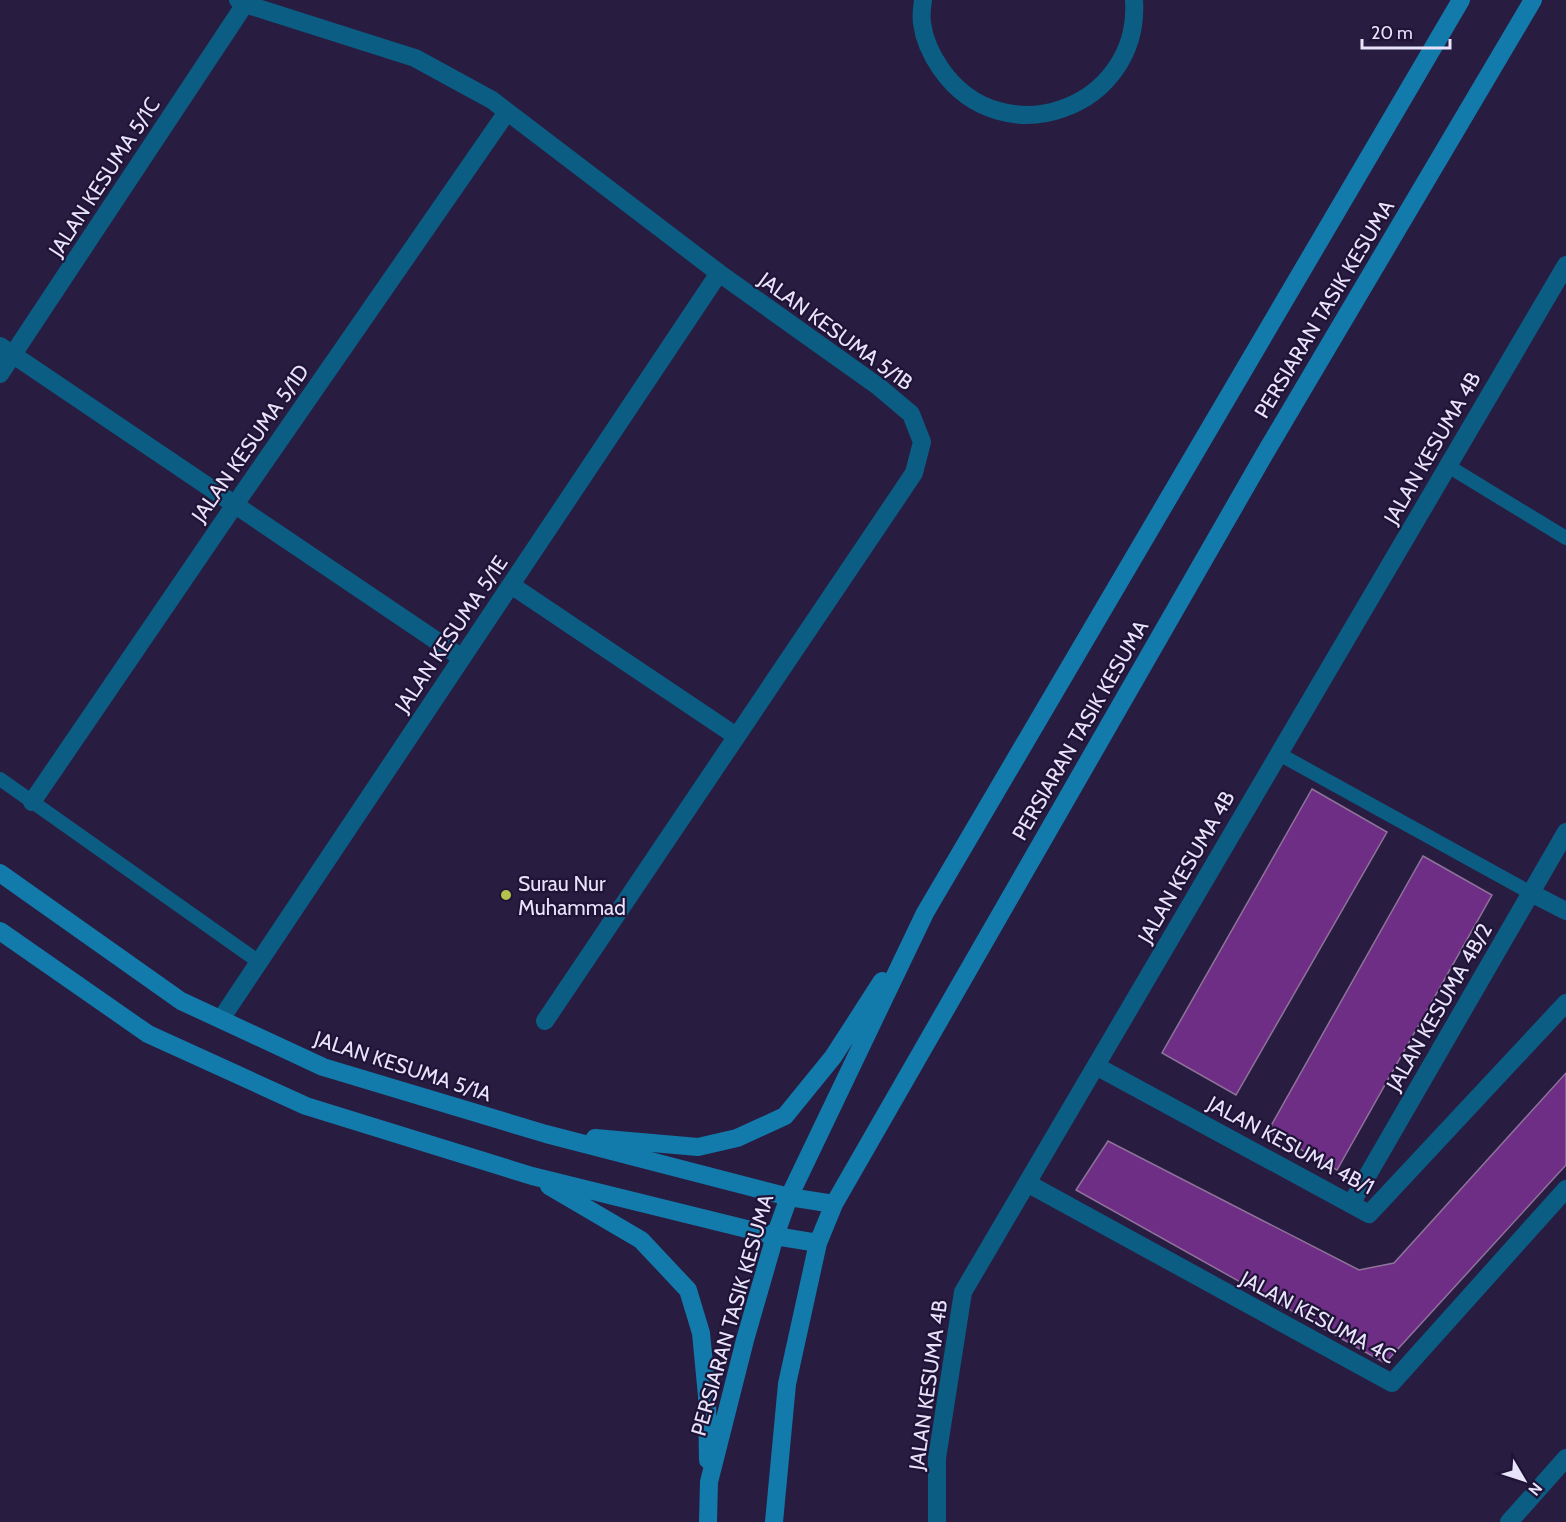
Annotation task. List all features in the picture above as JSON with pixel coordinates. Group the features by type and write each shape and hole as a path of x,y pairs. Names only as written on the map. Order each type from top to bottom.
{"street":[{"path":"923,0 922,23 932,56 951,84 978,104 1011,114 1045,114 1077,103 1105,83 1125,55 1135,19 1134,0"},
{"name":"PERSIARAN TASIK KESUMA","path":"708,1522 709,1482 745,1340 775,1236 789,1197 925,912 1461,0"},
{"name":"PERSIARAN TASIK KESUMA","path":"774,1522 787,1384 818,1243 834,1204 1253,475 1533,0"},
{"name":"JALAN KESUMA 5/1B","path":"242,2 415,58 492,100 719,273 879,387 910,414 922,442 914,473 545,1021"},
{"name":"JALAN KESUMA 5/1C","path":"0,374 7,351 242,2"},
{"name":"JALAN KESUMA 5/1D","path":"32,802 507,112"},
{"name":"JALAN KESUMA 4B","path":"937,1522 937,1458 963,1292 1566,265"},
{"name":"JALAN KESUMA 5/1E","path":"220,1019 719,273"},
{"path":"7,351 462,658"},
{"path":"511,585 736,736"},
{"name":"JALAN KESUMA 4B/2","path":"1351,1204 1566,832"},
{"name":"JALAN KESUMA 5/1A","path":"0,873 181,1001 323,1067 546,1134 789,1197 834,1204"},
{"path":"1531,893 1566,911"},
{"path":"546,1134 698,1147 737,1138 785,1116 833,1057 925,912"},
{"path":"0,931 147,1034 306,1106 532,1176 775,1236 818,1243"},
{"name":"JALAN KESUMA 4B/1","path":"1096,1066 1369,1214 1566,1003"},
{"path":"532,1176 641,1240 688,1290 702,1333 709,1482"},
{"name":"JALAN KESUMA 4C","path":"1027,1183 1392,1383 1566,1189"},
{"path":"1509,1522 1566,1458"}],"lane":[{"path":"1448,466 1566,538"},
{"path":"1279,754 1531,893"},
{"path":"0,779 259,962"}],"building":[{"path":"1312,789 1387,832 1236,1095 1162,1053"},
{"path":"1423,856 1492,895 1337,1170 1268,1131"},
{"path":"1566,1073 1566,1165 1385,1363 1076,1190 1108,1141 1359,1270 1394,1263"}],"place":[{"name":"Surau Nur Muhammad","path":"506,895"}]}
